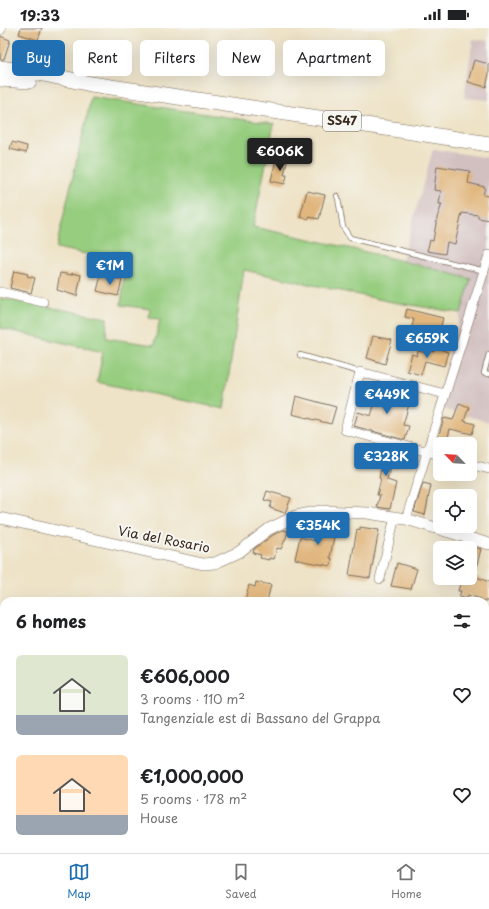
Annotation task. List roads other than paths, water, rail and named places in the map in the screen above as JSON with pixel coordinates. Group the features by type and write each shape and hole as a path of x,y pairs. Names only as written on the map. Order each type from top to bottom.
{"highway":[{"name":"SS47","path":"0,68 39,73 91,84 489,144"},
{"name":"SS47","path":"0,79 91,84"}],"street":[{"path":"406,519 489,255"},
{"path":"0,292 43,302"},
{"path":"433,453 345,430 360,372 445,394"},
{"path":"477,466 489,469"},
{"name":"Via del Rosario","path":"0,518 203,564 215,563 239,552 269,529 296,516 321,511 367,513 406,519 489,544"},
{"path":"380,579 394,517"}],"lane":[{"path":"337,196 343,227 350,238 485,271"},
{"path":"489,354 484,373 489,374"},
{"path":"300,355 360,372"}]}
